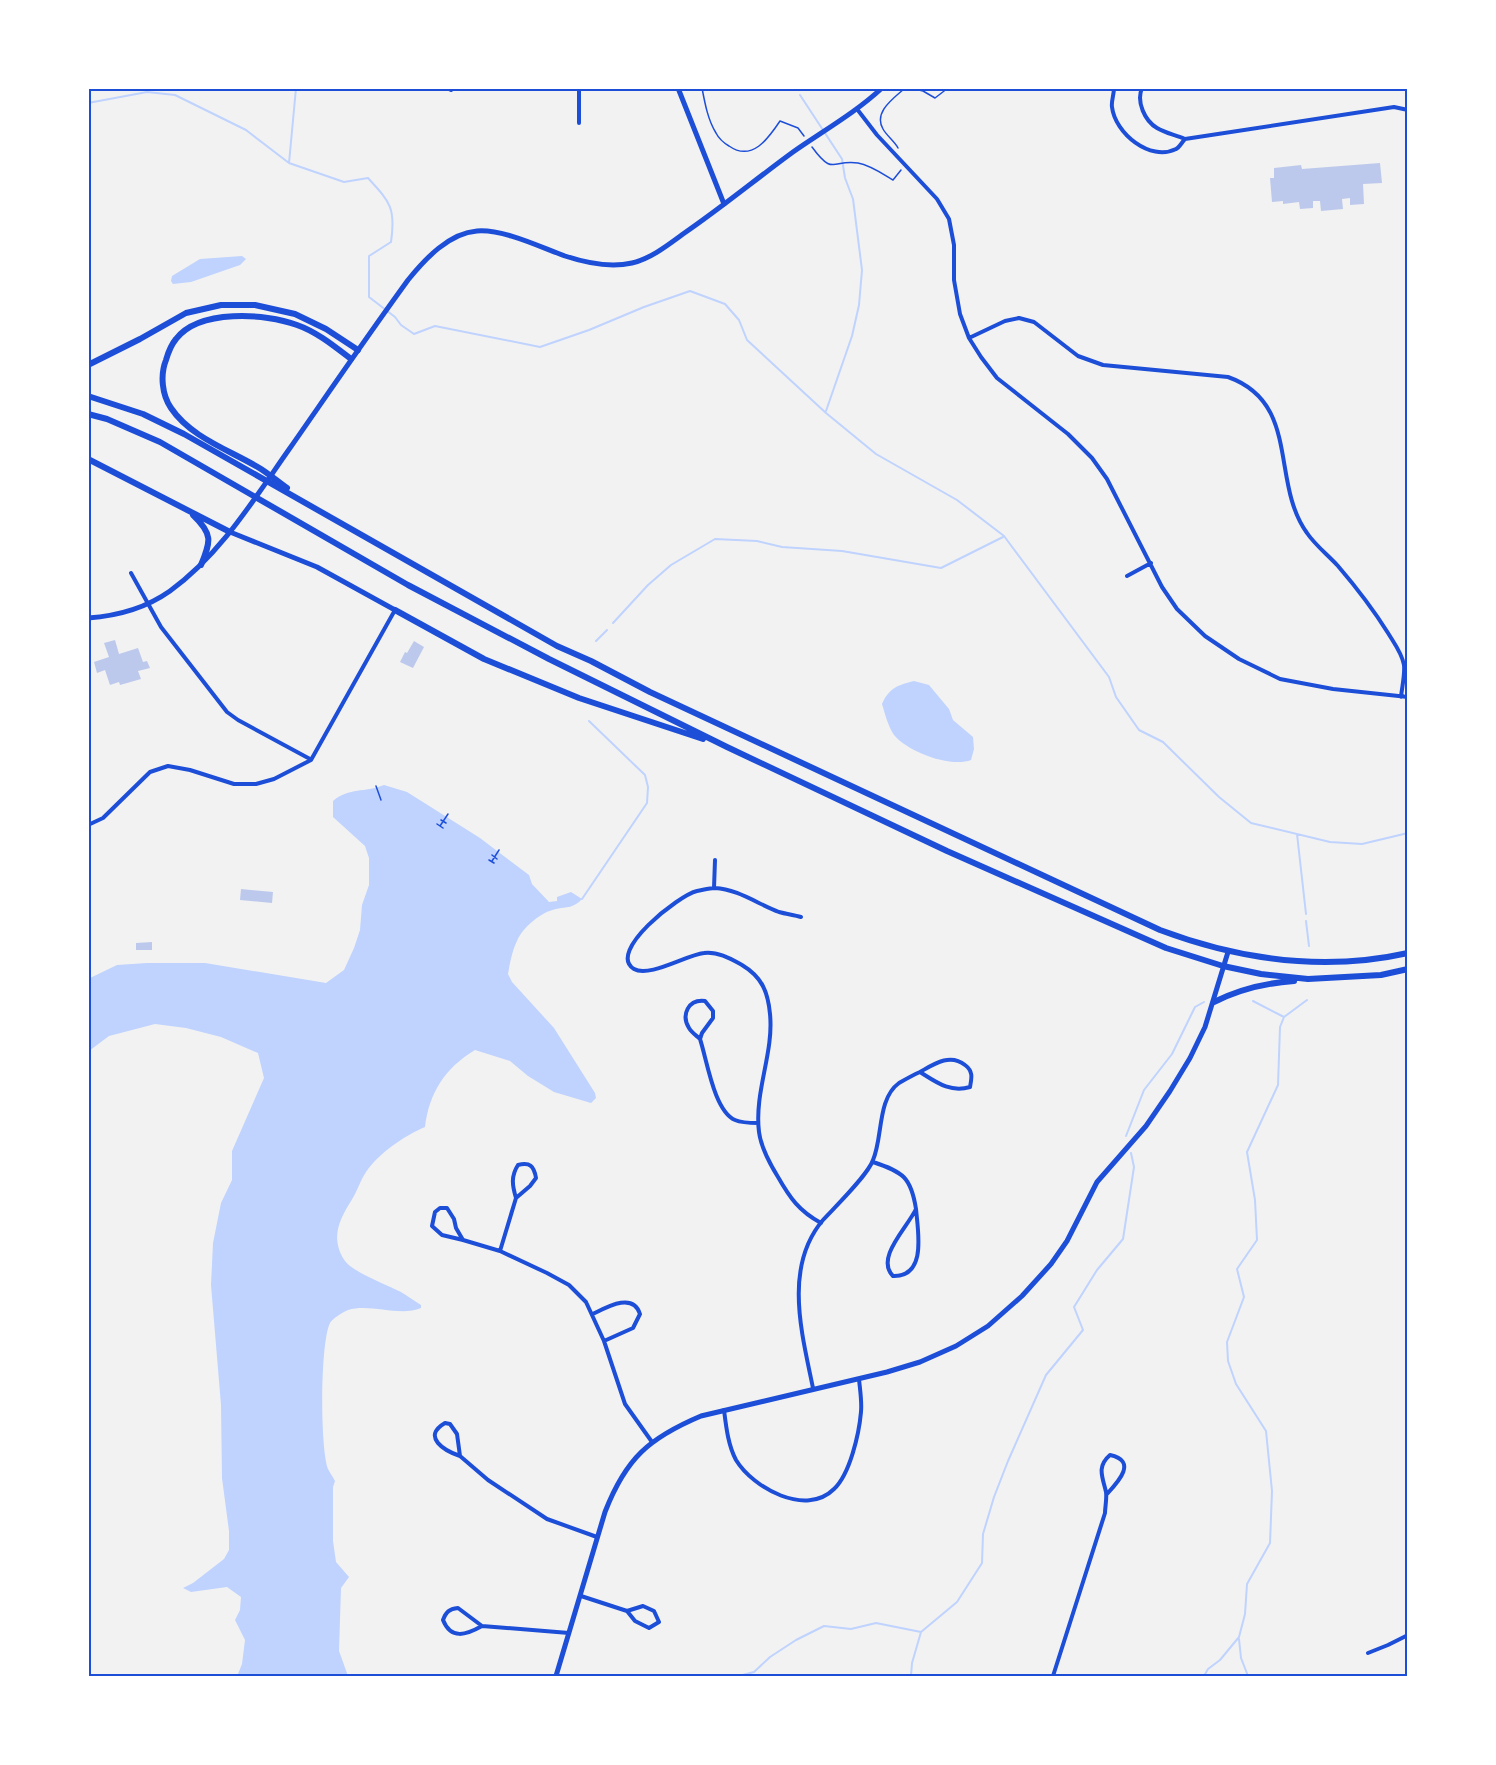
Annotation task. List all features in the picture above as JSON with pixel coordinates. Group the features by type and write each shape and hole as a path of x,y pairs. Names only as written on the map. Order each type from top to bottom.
{"main road":[{"path":"88,365 140,339 186,312 221,305 255,305 295,314 326,328 358,350"},
{"path":"309,505 262,470 192,430 179,418 169,406 163,388 163,368 176,339 189,328 216,318 265,317 297,325 322,338 351,359"},
{"path":"88,396 143,414 173,429 557,646 650,692 1160,930 1228,952 1288,962 1347,962 1407,953"},
{"path":"88,414 107,419 160,442 408,585 549,659 727,747 947,851 1166,948 1223,966 1308,980"},
{"path":"88,459 230,532"},
{"path":"186,509 201,523 210,537 209,547 201,565"},
{"path":"395,610 484,659 579,698 727,747"},
{"path":"1214,1002 1234,992 1264,983 1381,975 1407,969"}],"street":[{"path":"579,88 579,123"},
{"path":"678,88 724,204"},
{"path":"88,618 118,615 149,603 167,593 201,565 230,532 408,280 423,261 446,243 476,231 500,234 602,266 633,263 658,251 857,109 882,88"},
{"path":"1114,88 1112,107 1120,129 1141,147 1160,153 1177,149 1185,139"},
{"path":"1142,88 1140,93 1144,114 1155,127 1185,139 1394,107 1407,110"},
{"path":"857,109 876,135 937,199 949,219 954,245 954,280 960,314 969,338 981,357 997,378 1068,434 1092,458 1107,479 1162,587 1177,609 1205,636 1239,659 1280,679 1333,689 1407,697"},
{"path":"969,338 1005,321 1019,318 1034,322 1078,356 1088,360 1116,367 1228,377 1242,382 1257,392 1267,405 1275,424 1294,504 1307,533 1351,580 1400,653 1404,667 1401,697"},
{"path":"88,825 103,818 150,772 168,766 190,770 234,784 256,784 274,779 311,760 395,610 317,567 230,532"},
{"path":"1127,576 1150,563"},
{"path":"131,573 161,627 227,712 311,760"},
{"path":"714,888 715,860"},
{"path":"801,917 780,913 728,890 714,888 693,892 662,913 639,936 626,957 628,964 635,970 641,971 653,970 705,953 727,957 746,967 763,983 770,1012 771,1034 758,1123 759,1132 769,1162 789,1197 821,1223"},
{"path":"556,1677 597,1537 614,1488 631,1462 652,1442 675,1427 701,1416 813,1388 859,1380 920,1362 956,1346 988,1326 1022,1296 1051,1264 1067,1242 1097,1182 1146,1126 1170,1091 1205,1027 1228,952"},
{"path":"700,1039 713,1018 710,1006 705,1001 698,1000 686,1010 685,1018 689,1028 700,1039 716,1096 724,1111 734,1120 758,1123"},
{"path":"813,1388 801,1329 801,1264 808,1244 821,1223 873,1162 886,1102 897,1084 939,1061 950,1059 960,1061 970,1069 972,1077 970,1087 961,1090 951,1089 920,1072"},
{"path":"873,1162 896,1170 906,1178 914,1194 916,1209 918,1236 917,1264 909,1273 893,1276 888,1272 889,1251 916,1209"},
{"path":"500,1251 516,1198 512,1180 514,1171 518,1165 531,1164 536,1178 516,1198"},
{"path":"463,1240 447,1208 440,1208 435,1212 432,1226 442,1235 500,1251 569,1285 586,1302 604,1341 626,1404 634,1419 652,1442"},
{"path":"592,1314 623,1302 632,1303 638,1307 640,1314 633,1328 604,1341"},
{"path":"724,1410 730,1445 746,1473 761,1485 779,1494 797,1500 812,1500 826,1496 836,1488 850,1460 861,1411 859,1380"},
{"path":"460,1456 458,1434 450,1424 445,1423 435,1433 436,1440 442,1449 460,1456 488,1480 547,1519 597,1537"},
{"path":"1053,1677 1105,1513 1107,1494 1101,1479 1101,1467 1110,1455 1119,1457 1125,1467 1120,1480 1107,1494"},
{"path":"581,1596 627,1611 635,1621 649,1628 659,1622 654,1611 643,1606 627,1611"},
{"path":"482,1626 470,1633 453,1633 443,1620 451,1609 458,1608 482,1626 569,1633"},
{"path":"1368,1653 1388,1646 1407,1635"}],"path":[{"path":"702,88 710,121 717,136 732,148 749,152 757,149 780,121 798,128 804,136"},
{"path":"898,149 899,147 880,123 886,105 905,88"},
{"path":"912,88 935,98 948,88"},
{"path":"810,144 821,159 836,166 861,163 893,180 902,168"},
{"path":"376,786 381,800"},
{"path":"440,826 448,814"},
{"path":"492,862 499,850"}],"water":[{"path":"242,256 246,259 240,265 191,282 173,284 171,281 172,276 200,259"},
{"path":"914,681 929,685 949,709 953,720 973,737 974,749 971,760 952,762 930,757 909,747 894,735 882,704 895,688"},
{"path":"384,785 407,792 480,838 529,875 532,884 549,902 557,901 557,897 571,892 582,899 573,906 544,913 528,926 515,945 508,974 512,982 554,1028 596,1098 591,1103 554,1092 528,1076 510,1061 475,1050 455,1065 440,1082 430,1103 425,1127 392,1146 366,1172 340,1223 337,1237 340,1253 355,1270 401,1292 421,1305 421,1308 403,1311 366,1308 348,1310 331,1321 327,1334 322,1396 325,1458 335,1481 333,1541 336,1562 349,1577 341,1588 339,1651 348,1676 239,1676 245,1640 235,1620 240,1610 241,1597 227,1587 191,1592 183,1588 224,1559 229,1550 229,1531 222,1478 221,1405 211,1285 213,1243 221,1203 232,1180 232,1151 264,1078 258,1053 221,1037 186,1028 155,1024 109,1036 89,1051 88,979 117,965 205,963 326,983 344,970 354,948 360,930 362,905 369,885 369,858 365,846 333,817 333,801 351,792"}],"building":[{"path":"1380,163 1382,183 1363,184 1364,204 1350,205 1350,198 1342,199 1343,209 1321,211 1320,201 1313,201 1313,208 1300,209 1299,202 1283,204 1283,201 1272,202 1270,178 1274,178 1274,168 1301,165 1302,169"},
{"path":"115,640 119,654 138,648 143,662 147,661 150,668 138,671 141,679 120,685 119,682 110,685 105,670 97,673 94,662 109,657 104,643"},
{"path":"414,641 424,647 413,668 400,662"},
{"path":"241,889 273,892 272,903 240,900"},
{"path":"152,942 152,950 136,950 136,943"}],"waterway":[{"path":"289,163 296,88"},
{"path":"88,103 147,92 175,95 246,130 289,163 344,182 368,178 390,206 393,221 391,242 369,256 369,297 414,334 435,326 540,347 690,291 725,304 739,320 747,340 826,413 876,454 957,500 1004,536 1109,677 1116,697 1139,730 1163,742 1219,797 1251,823 1330,842 1362,844 1408,833"},
{"path":"800,95 842,159 845,178 853,199 862,270 859,305 852,336 826,411"},
{"path":"613,623 648,585 671,565 715,539 757,541 782,547 842,551 941,568 1003,537"},
{"path":"596,641 607,630"},
{"path":"582,899 647,803 648,787 645,775 589,721"},
{"path":"1297,834 1306,914"},
{"path":"1306,921 1309,946"},
{"path":"1204,1676 1239,1637 1245,1614 1247,1584 1270,1543 1272,1491 1266,1431 1236,1384 1228,1361 1227,1342 1244,1297 1237,1269 1257,1240 1255,1200 1247,1152 1278,1085 1280,1027 1284,1017 1307,1000"},
{"path":"1253,1001 1284,1017"},
{"path":"1126,1136 1144,1090 1172,1054 1195,1007 1204,1002"},
{"path":"911,1676 912,1663 921,1632 957,1602 982,1563 983,1534 1008,1461 1046,1375 1083,1330 1074,1307 1097,1270 1123,1239 1134,1167 1131,1153"},
{"path":"739,1676 754,1672 770,1657 824,1626 851,1629 876,1623 921,1632"},
{"path":"1239,1639 1241,1658 1248,1676"}]}
